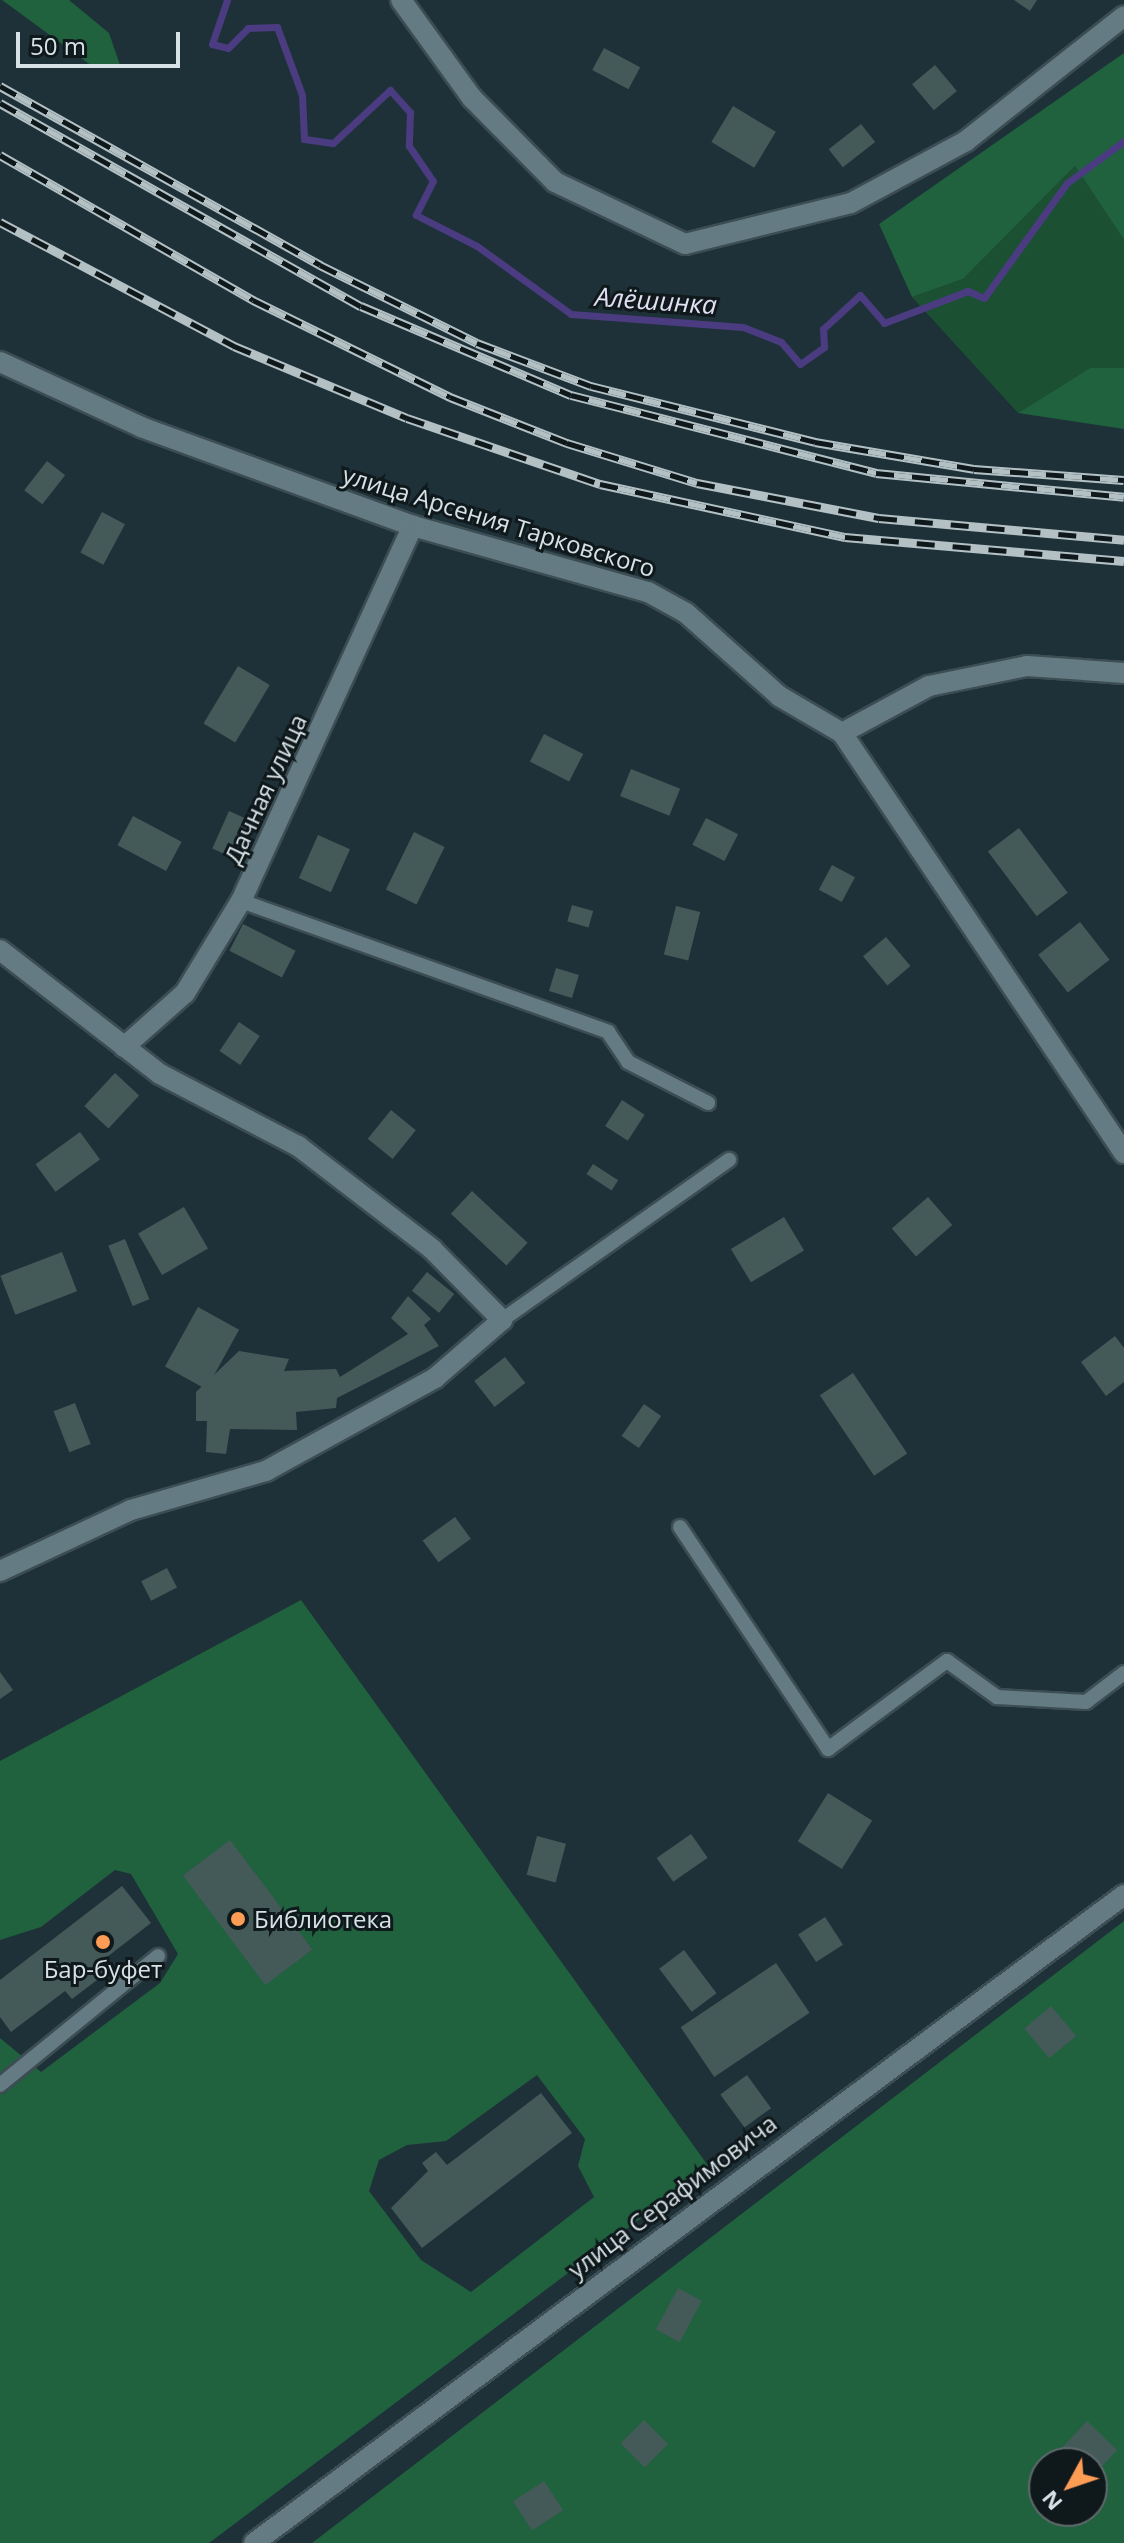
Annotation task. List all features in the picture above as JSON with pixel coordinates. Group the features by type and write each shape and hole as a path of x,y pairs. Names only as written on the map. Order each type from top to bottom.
{"street":[{"path":"401,0 472,98 555,182 685,244 851,203 966,141 1124,16"},
{"name":"улица Арсения Тарковского","path":"0,362 141,427 413,526 648,592 686,613 779,696 842,733 1124,1153"},
{"name":"Дачная улица","path":"124,1047 185,993 241,901 413,526"},
{"path":"842,733 943,683 1027,666 1124,673"},
{"path":"0,1571 131,1510 266,1471 435,1378 502,1320 432,1249 298,1146 124,1047 1,954"},
{"name":"улица Серафимовича","path":"254,2543 1124,1895"}],"lane":[{"path":"241,901 608,1032 628,1062 708,1103"},
{"path":"502,1320 729,1160"},
{"path":"680,1527 828,1749 947,1661 997,1697 1086,1702 1124,1673"},
{"path":"0,2085 158,1956"}],"green space":[{"path":"2,0 69,0 109,33 121,68 92,66"},
{"path":"1124,53 1124,240 1075,166 963,279 912,297 879,224"},
{"path":"1075,166 1124,240 1124,368 1090,368 1018,413 912,297 963,279"},
{"path":"1090,368 1124,368 1124,429 1018,413"},
{"path":"301,1600 709,2167 209,2543 0,2543 0,2038 41,2072 160,1983 178,1954 131,1874 115,1870 41,1927 0,1940 0,1761","holes":["537,2075 585,2139 578,2166 594,2197 471,2292 421,2260 369,2191 379,2160 407,2145 446,2141"]},
{"path":"1124,1921 1124,2543 312,2543"}],"building":[{"path":"1014,0 1037,0 1030,11"},
{"path":"604,48 640,67 628,89 592,70"},
{"path":"935,65 957,91 934,110 912,84"},
{"path":"733,106 776,132 754,168 711,142"},
{"path":"861,124 875,142 843,167 829,149"},
{"path":"47,461 65,475 42,504 24,490"},
{"path":"102,512 125,524 103,565 80,553"},
{"path":"238,666 270,685 235,742 203,723"},
{"path":"544,734 583,754 569,782 530,762"},
{"path":"631,769 680,789 669,816 620,796"},
{"path":"229,811 254,822 237,859 212,848"},
{"path":"133,816 182,842 166,871 118,845"},
{"path":"706,818 738,834 724,861 692,845"},
{"path":"1019,828 1068,893 1037,916 988,851"},
{"path":"414,832 445,847 417,904 386,890"},
{"path":"318,835 350,849 331,892 299,878"},
{"path":"832,865 855,877 842,902 819,890"},
{"path":"572,905 593,911 588,927 567,921"},
{"path":"676,906 700,912 688,961 664,955"},
{"path":"1080,922 1110,960 1068,992 1038,955"},
{"path":"243,924 296,951 282,978 229,951"},
{"path":"886,937 910,966 887,985 863,956"},
{"path":"556,968 579,975 572,998 549,991"},
{"path":"239,1022 260,1036 240,1065 219,1051"},
{"path":"115,1073 139,1096 108,1128 84,1106"},
{"path":"622,1100 645,1115 628,1141 605,1126"},
{"path":"391,1110 416,1130 393,1159 368,1139"},
{"path":"80,1132 100,1160 55,1192 36,1164"},
{"path":"593,1164 618,1180 612,1190 586,1174"},
{"path":"472,1191 528,1243 506,1266 451,1214"},
{"path":"928,1197 952,1225 916,1256 892,1228"},
{"path":"184,1207 208,1249 162,1275 138,1234"},
{"path":"784,1217 804,1250 751,1282 731,1249"},
{"path":"125,1239 149,1299 133,1306 108,1246"},
{"path":"62,1252 77,1291 15,1315 0,1276"},
{"path":"427,1272 454,1294 439,1313 412,1291"},
{"path":"408,1296 431,1319 424,1325 439,1346 337,1398 336,1408 296,1412 297,1430 230,1429 226,1454 206,1452 207,1421 196,1421 196,1392 239,1351 289,1359 284,1371 336,1369 340,1377 408,1334 391,1318"},
{"path":"198,1307 239,1330 206,1389 165,1366"},
{"path":"1115,1336 1124,1348 1124,1382 1106,1396 1081,1362"},
{"path":"505,1357 525,1383 495,1407 474,1381"},
{"path":"853,1373 907,1453 874,1476 820,1395"},
{"path":"75,1403 91,1444 69,1452 54,1411"},
{"path":"644,1404 661,1416 639,1448 622,1436"},
{"path":"455,1517 471,1539 439,1562 423,1541"},
{"path":"167,1568 177,1588 151,1601 141,1581"},
{"path":"0,1672 13,1690 0,1699"},
{"path":"828,1793 872,1821 842,1869 798,1841"},
{"path":"691,1834 708,1858 673,1882 657,1858"},
{"path":"537,1836 566,1844 556,1882 527,1875"},
{"path":"230,1840 312,1949 265,1985 183,1876"},
{"path":"122,1886 151,1923 98,1964 105,1974 72,1999 65,1991 11,2032 0,2017 0,1980"},
{"path":"825,1917 843,1945 816,1962 798,1934"},
{"path":"684,1950 716,1993 692,2012 659,1969"},
{"path":"776,1963 810,2013 714,2077 681,2027"},
{"path":"1051,2006 1076,2036 1049,2058 1024,2028"},
{"path":"747,2075 771,2108 744,2128 720,2094"},
{"path":"541,2093 572,2133 422,2248 391,2208 428,2171 422,2163 436,2152 447,2165"},
{"path":"678,2288 702,2301 680,2342 656,2329"},
{"path":"644,2420 668,2444 645,2467 621,2443"},
{"path":"1087,2421 1117,2450 1108,2460 1108,2447 1063,2447"},
{"path":"544,2481 563,2510 532,2531 513,2501"}],"waterway":[{"name":"Алёшинка","path":"227,0 212,44 228,48 248,28 277,27 302,95 304,139 333,143 390,90 410,112 409,146 433,181 416,215 477,246 571,314 743,327 781,342 800,364 824,347 823,329 860,295 884,323 968,291 984,298 1067,183 1124,141"}],"railway":[{"path":"0,86 320,265 477,343 591,386 815,442 974,469 1124,480"},
{"path":"0,103 361,306 571,395 876,473 1124,497"},
{"path":"0,155 253,300 450,397 567,443 697,483 879,518 1124,540"},
{"path":"0,222 234,346 407,418 600,484 845,537 1124,561"}],"place":[{"name":"Библиотека","path":"238,1919"},
{"name":"Бар-буфет","path":"103,1942"}]}
